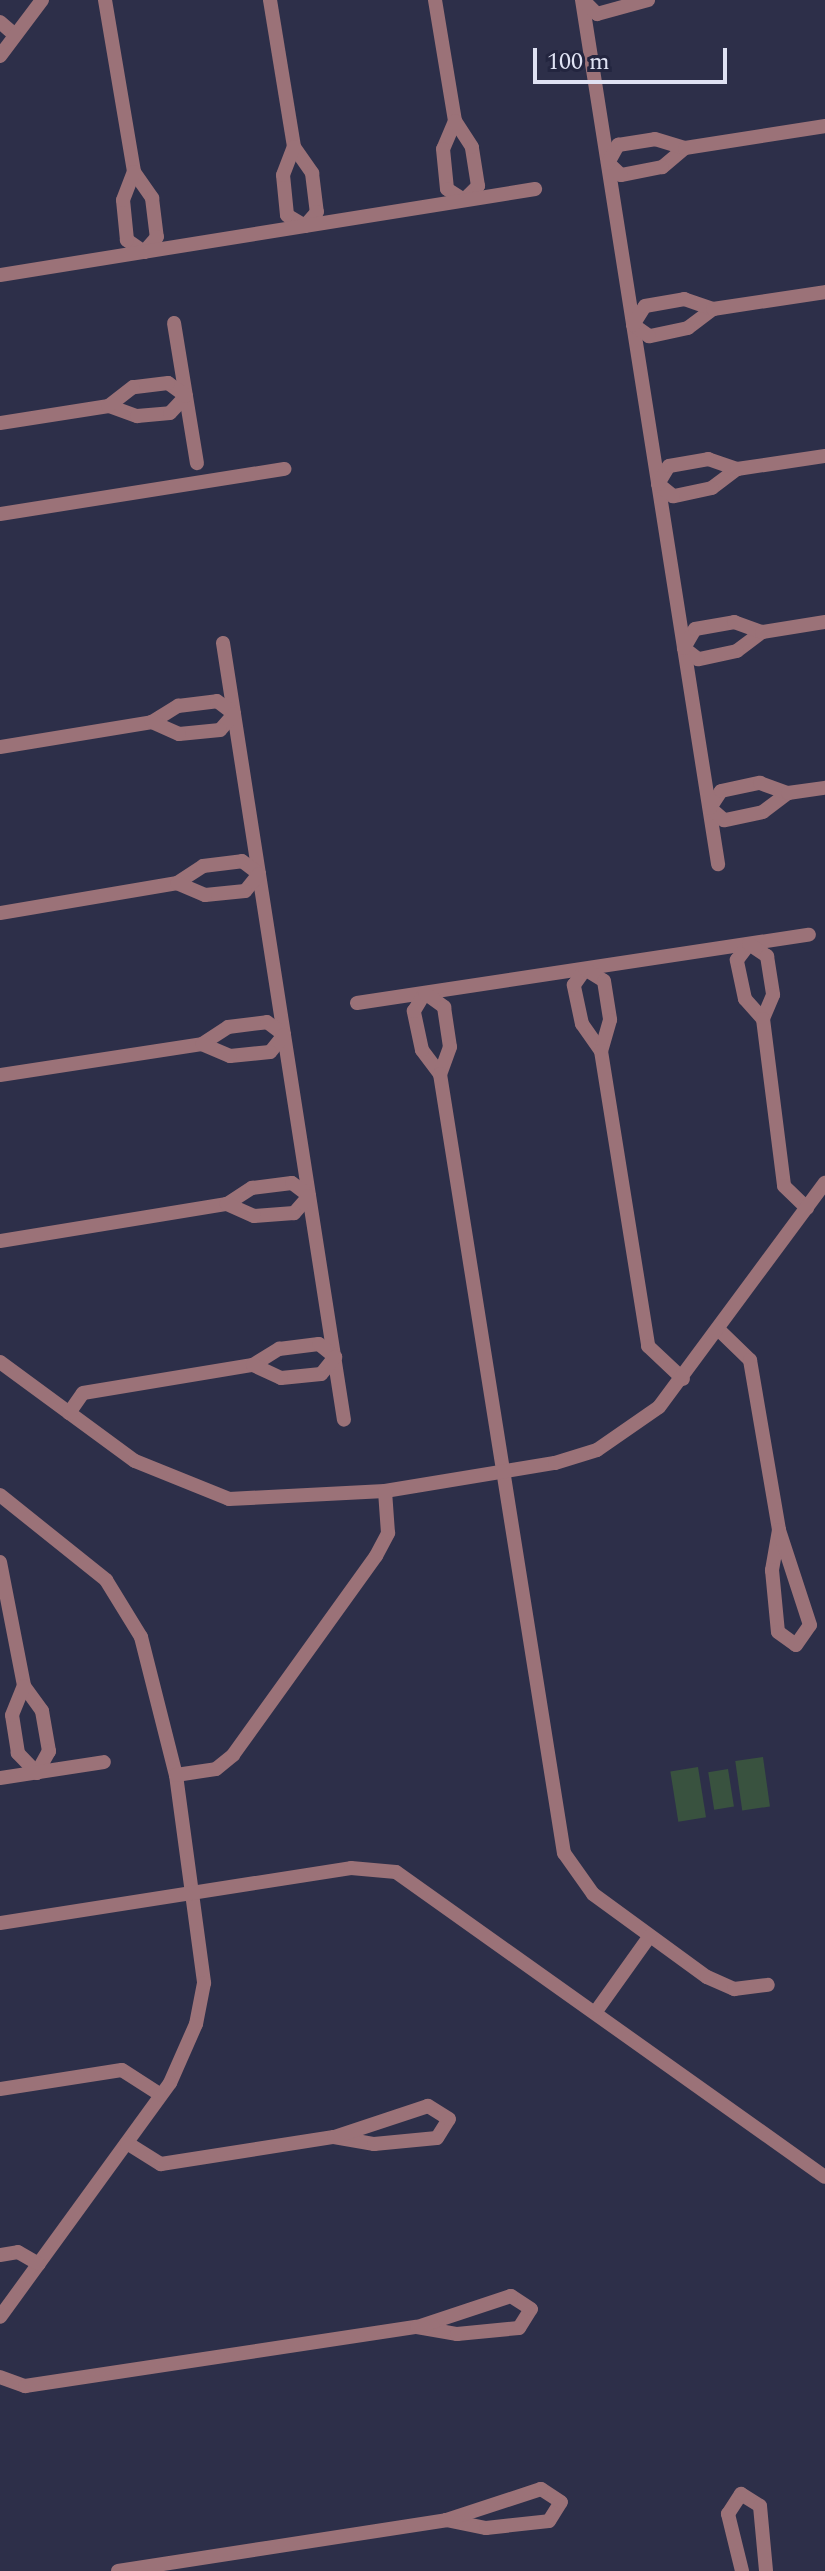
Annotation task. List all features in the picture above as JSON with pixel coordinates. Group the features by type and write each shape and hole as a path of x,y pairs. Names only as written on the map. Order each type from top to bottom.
{"street":[{"path":"0,56 42,0"},
{"path":"105,0 134,172 152,198 157,237 144,252"},
{"path":"270,0 294,147 312,173 317,212 305,226"},
{"path":"435,0 455,121 472,147 478,186 464,200"},
{"path":"582,1 597,14 648,0"},
{"path":"582,1 718,864"},
{"path":"0,22 15,35"},
{"path":"455,121 443,149 447,189 464,200"},
{"path":"608,163 618,145 655,139 685,148 825,126"},
{"path":"294,147 283,175 287,215 305,226"},
{"path":"608,163 621,175 662,167 685,148"},
{"path":"134,172 123,200 127,240 144,252"},
{"path":"0,275 535,189"},
{"path":"633,325 645,306 684,299 713,309 825,292"},
{"path":"633,325 649,336 688,328 713,309"},
{"path":"174,323 197,463"},
{"path":"109,406 133,387 168,383 186,396"},
{"path":"0,423 109,406 137,416 170,413 186,396"},
{"path":"658,484 669,466 708,459 737,469 825,456"},
{"path":"0,514 284,469"},
{"path":"658,484 673,496 712,488 737,469"},
{"path":"684,648 686,636 708,626 734,622 762,632"},
{"path":"684,648 698,659 737,651 762,632 825,622"},
{"path":"223,643 344,1420"},
{"path":"0,747 152,722 178,706 217,701 234,714"},
{"path":"152,722 179,734 220,730 234,714"},
{"path":"710,808 721,791 760,783 788,793 825,788"},
{"path":"710,808 724,820 763,812 788,793"},
{"path":"0,913 177,883 203,866 242,861 259,874"},
{"path":"177,883 205,895 245,891 259,874"},
{"path":"357,1003 809,935"},
{"path":"749,944 767,956 773,995 763,1019 784,1186 807,1208"},
{"path":"749,944 737,960 745,999 763,1019"},
{"path":"585,969 604,981 610,1020 601,1051 648,1346 683,1379"},
{"path":"585,969 574,985 582,1024 601,1051"},
{"path":"425,993 444,1007 450,1047 440,1074"},
{"path":"425,993 414,1011 422,1050 440,1074 564,1853 593,1894 718,1985 768,1985"},
{"path":"0,1075 202,1044 228,1027 267,1022 284,1035"},
{"path":"202,1044 230,1056 270,1052 284,1035"},
{"path":"0,1241 227,1204 252,1188 292,1183 309,1196"},
{"path":"0,1362 135,1461 199,1492 257,1500 385,1491 502,1472 597,1450 631,1431 683,1379 825,1183"},
{"path":"227,1204 254,1216 294,1213 309,1196"},
{"path":"720,1331 750,1360 779,1530 810,1625 796,1645 778,1632 772,1570 779,1530"},
{"path":"69,1413 83,1393 253,1365 279,1349 319,1344 335,1357"},
{"path":"253,1365 281,1378 321,1374 335,1357"},
{"path":"176,1775 216,1769 233,1755 376,1556 388,1533 385,1491"},
{"path":"0,1517 5,1499 80,1556 127,1609 153,1672 176,1775 204,1983 184,2056 161,2095 0,2317"},
{"path":"0,1562 24,1686 42,1711 49,1751 37,1773"},
{"path":"24,1686 12,1715 18,1753 37,1773"},
{"path":"0,1778 104,1762"},
{"path":"0,1923 351,1868 396,1872 597,2010 825,2177"},
{"path":"597,2010 649,1937"},
{"path":"0,2089 122,2070 161,2095"},
{"path":"127,2143 161,2164 334,2137 428,2106 449,2119 437,2138 374,2144 334,2137"},
{"path":"0,2255 18,2252 39,2264"},
{"path":"0,2377 25,2386 417,2327 511,2296 531,2309 519,2328 457,2334 417,2327"},
{"path":"118,2571 446,2520 541,2489 561,2502 549,2521 486,2528 446,2520"},
{"path":"742,2571 728,2514 741,2494 760,2506 766,2571"}],"green space":[{"path":"763,1757 770,1807 742,1810 735,1761"},
{"path":"698,1767 706,1817 678,1822 670,1771"},
{"path":"728,1769 734,1807 714,1810 708,1772"}]}
